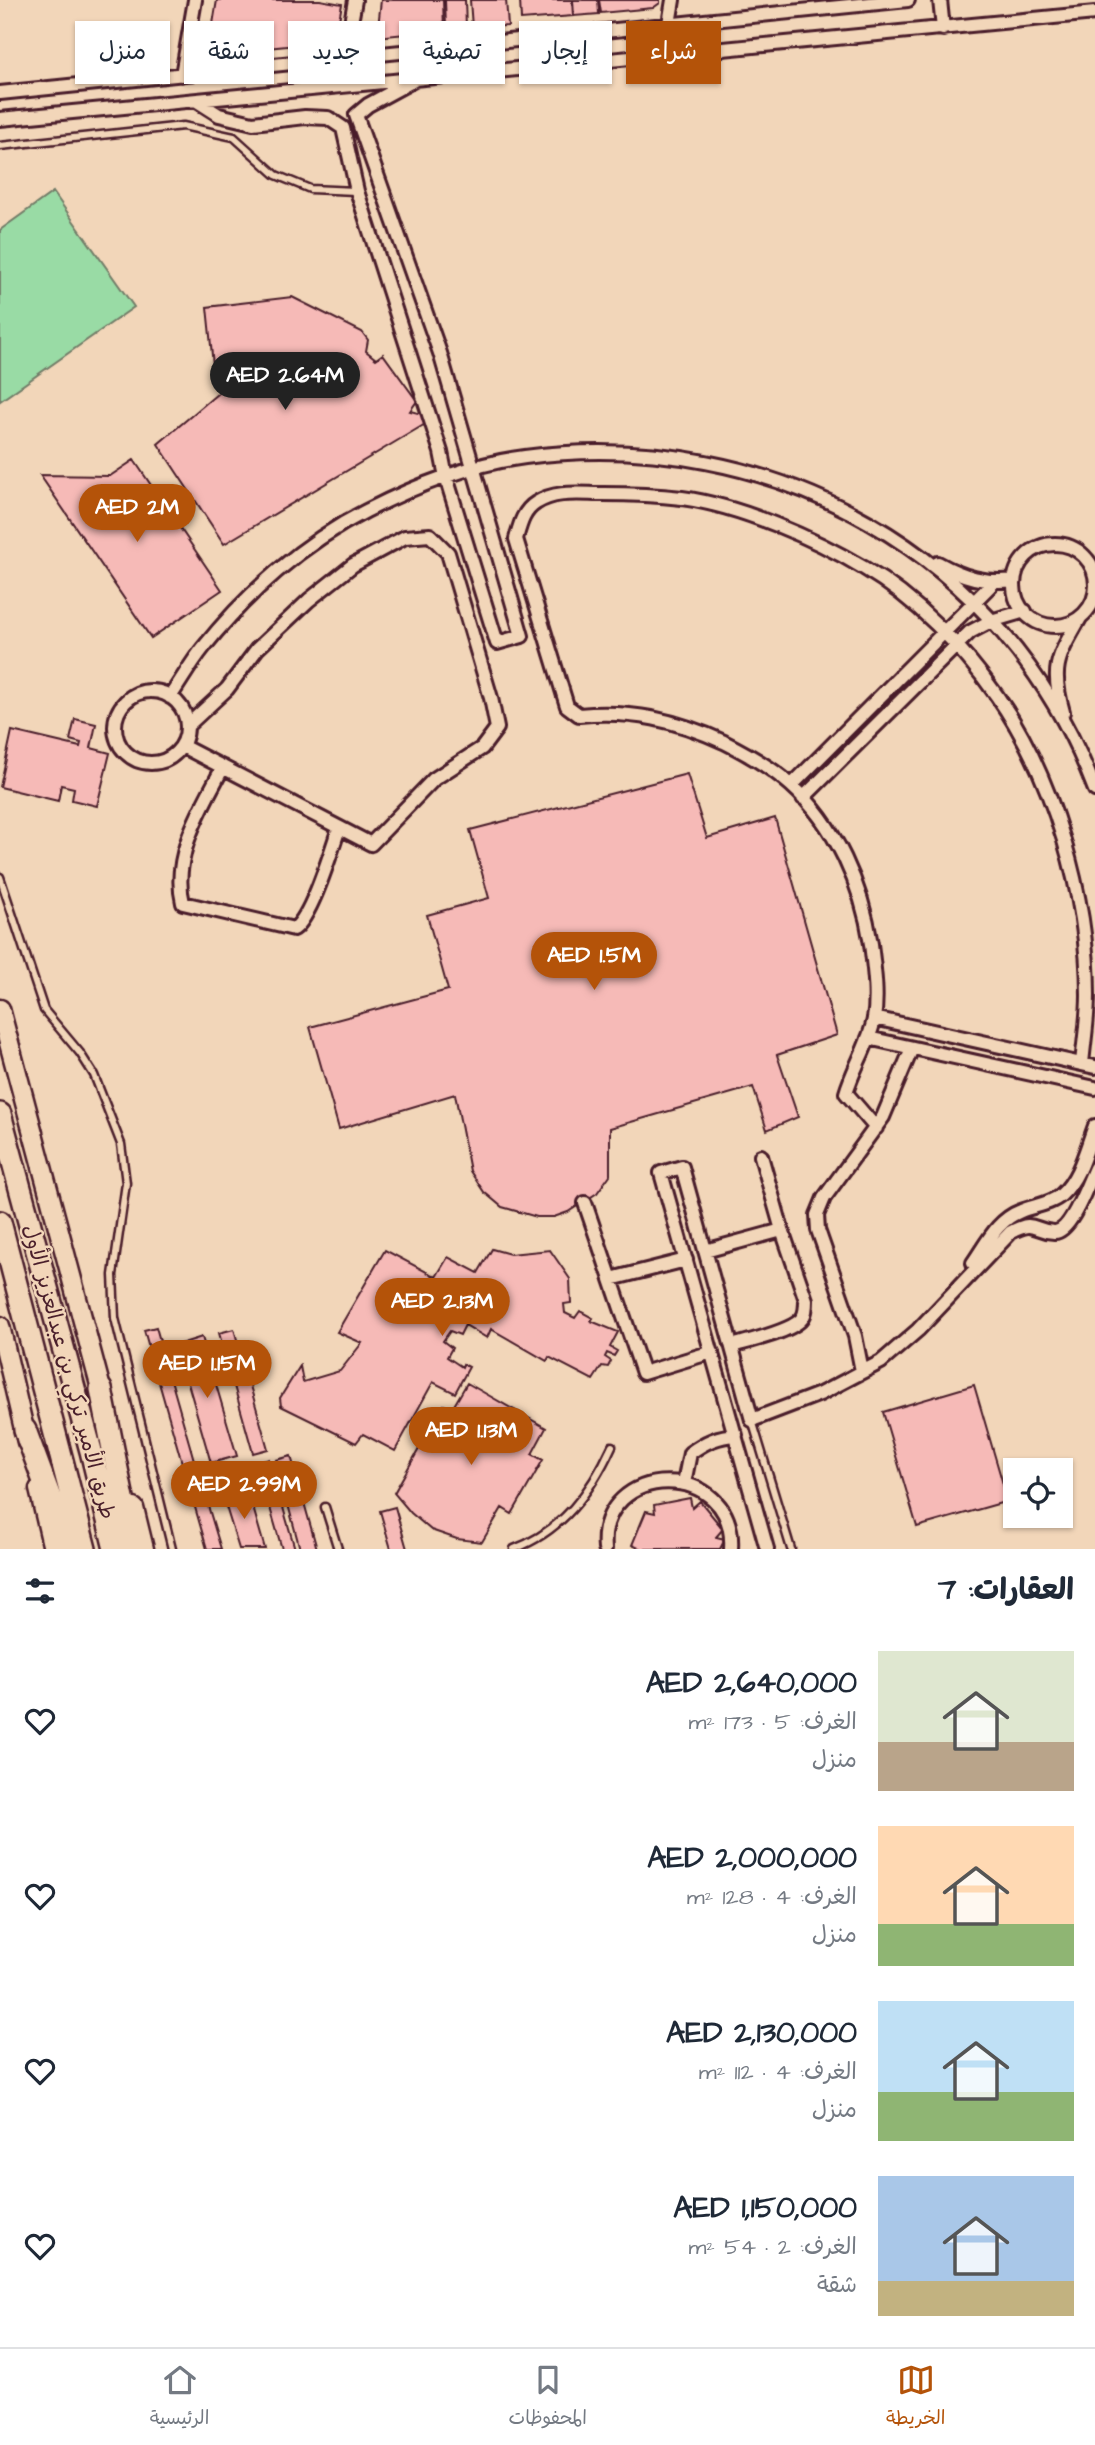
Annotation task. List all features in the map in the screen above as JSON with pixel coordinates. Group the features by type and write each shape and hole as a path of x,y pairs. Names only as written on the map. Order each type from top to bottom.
{"main road":[{"path":"0,1009 144,1549"},
{"name":"طريق الأمير تركي بن عبدالعزيز الأول","path":"0,1114 115,1549"},
{"name":"طريق الأمير تركي بن عبدالعزيز الأول","path":"0,1222 85,1549"},
{"path":"0,1326 54,1549"},
{"path":"101,1389 133,1549"},
{"path":"25,1430 69,1549"}],"street":[{"path":"182,75 195,0"},
{"path":"351,21 355,0"},
{"path":"670,21 673,0"},
{"path":"694,21 843,3 908,0"},
{"path":"940,0 943,29"},
{"path":"505,71 1095,13"},
{"path":"385,53 626,28"},
{"path":"0,93 288,63"},
{"path":"0,119 399,81"},
{"path":"197,101 219,116 253,123 305,117 328,118 343,128 358,194 441,452 446,477 498,643 522,636 440,352 356,116 368,105 407,84"},
{"path":"358,194 385,195"},
{"path":"170,697 202,649 264,583 291,561 363,512 446,477 522,457 563,453 644,452 726,465 805,490 959,574 993,583 1014,580"},
{"path":"874,1018 1089,1065 1088,996 1080,905 1062,833 1031,754 997,696 943,631 865,568 803,536 747,514 683,498 559,494 534,504 522,518 516,539 567,706 579,715 606,713 669,720 755,757 792,785 815,811 845,856 866,915 875,972 874,1018 868,1038 851,1073 846,1093 876,1128"},
{"path":"182,746 371,844 434,779 482,748 498,728 448,553 429,535 405,537 353,565 309,600 257,649 227,689 187,726"},
{"path":"1068,729 1056,687 1056,666 1080,618 1095,597 1095,577 1088,560 1065,545 1051,544 1026,555 1014,580 1015,594 1030,617 1043,624 1055,626 1080,618"},
{"path":"910,548 942,573 972,602 1024,660 1068,729 1095,790"},
{"path":"792,785 993,583"},
{"path":"803,798 970,632 991,621 1025,611"},
{"path":"148,691 170,697 185,715 187,726 182,746 172,757 162,762 138,761 120,745 116,734 119,711 126,701 148,691"},
{"path":"223,767 201,809 183,854 180,889 183,903 294,929 302,924 339,828"},
{"path":"868,1038 1095,1087"},
{"path":"862,1371 855,1336 818,1230 817,1214 824,1198 883,1117 912,1048"},
{"path":"954,1292 998,1226 1018,1212 1058,1198 1067,1189 1095,1126"},
{"path":"732,1346 792,1326 802,1319 806,1308 806,1300 761,1156"},
{"path":"767,1549 661,1173 682,1167 752,1420 820,1394 881,1362 918,1330 1011,1232 1024,1225 1054,1232 1062,1230 1074,1215 1095,1168"},
{"path":"585,1203 643,1373 712,1352"},
{"path":"705,1251 782,1230"},
{"path":"611,1279 686,1260"},
{"path":"684,1483 690,1453 722,1436 736,1435"},
{"path":"606,1549 609,1519 621,1502 637,1488 657,1481 684,1483 698,1488 715,1501 726,1518 732,1538 731,1549"}],"lane":[{"path":"0,146 183,126 234,137 276,175 310,189 358,194"},
{"path":"0,877 44,1010 80,1053 94,1075 121,1144 126,1183 113,1275 115,1318 172,1549"},
{"path":"752,1420 791,1549"},
{"path":"514,1549 544,1535 562,1521 580,1502 612,1446"},
{"path":"325,1507 338,1549"}],"green space":[{"path":"53,192 134,307 0,401 0,230"}],"building":[{"path":"217,0 320,0 342,4 339,21 288,21 288,46 274,47 274,21 214,21"},
{"path":"381,0 443,0 444,21 399,21 399,35 385,36 385,21 379,21"},
{"path":"445,0 465,0 466,21 446,21"},
{"path":"470,0 506,0 508,26 505,26 505,21 472,21"},
{"path":"520,0 572,0 573,16 521,20"},
{"path":"573,0 598,0 599,14 574,16"},
{"path":"599,0 660,0 660,3 653,8 601,13"},
{"path":"292,297 362,332 368,340 366,351 376,359 383,354 417,401 410,411 422,414 427,423 224,544 158,444 230,383 213,365 207,307"},
{"path":"134,460 222,590 151,638 40,475 110,476"},
{"path":"75,719 96,724 91,748 110,753 97,806 72,800 74,788 61,785 58,801 0,787 12,731 80,747 81,743 70,740"},
{"path":"687,774 707,838 775,818 837,1035 777,1055 798,1117 767,1130 753,1087 610,1128 610,1175 597,1193 568,1212 554,1217 537,1217 502,1207 484,1192 470,1171 455,1094 339,1129 310,1027 448,990 427,915 489,898 470,830"},
{"path":"492,1249 510,1254 550,1250 570,1279 571,1303 564,1304 565,1313 575,1318 580,1311 593,1318 591,1321 618,1332 610,1347 617,1351 614,1356 607,1353 605,1357 611,1361 608,1367 602,1366 593,1380 549,1357 547,1361 491,1329 487,1338 465,1325 460,1335 450,1331 443,1341 452,1348 447,1357 462,1367 463,1364 469,1367 455,1393 433,1382 395,1451 363,1434 356,1443 281,1406 280,1398 300,1366 303,1382 340,1371 362,1343 337,1332 385,1250 436,1277 448,1257 478,1273"},
{"path":"156,1327 196,1467 184,1470 144,1330"},
{"path":"234,1329 268,1449 253,1453 219,1333"},
{"path":"202,1337 237,1456 211,1463 177,1345"},
{"path":"467,1383 546,1428 532,1454 543,1460 512,1514 502,1508 482,1542 457,1539 431,1530 411,1513 394,1493 444,1405 452,1409"},
{"path":"974,1385 1003,1484 1003,1502 917,1527 883,1412"},
{"path":"291,1456 317,1549 300,1549 276,1460"},
{"path":"269,1459 295,1549 282,1549 257,1463"},
{"path":"200,1479 221,1549 207,1549 188,1483"},
{"path":"248,1490 265,1549 239,1549 223,1497"},
{"path":"690,1498 692,1508 700,1501 723,1529 716,1537 725,1539 720,1549 641,1549 632,1545 646,1511 655,1513 654,1505"},
{"path":"395,1507 407,1549 391,1549 380,1511"}]}
